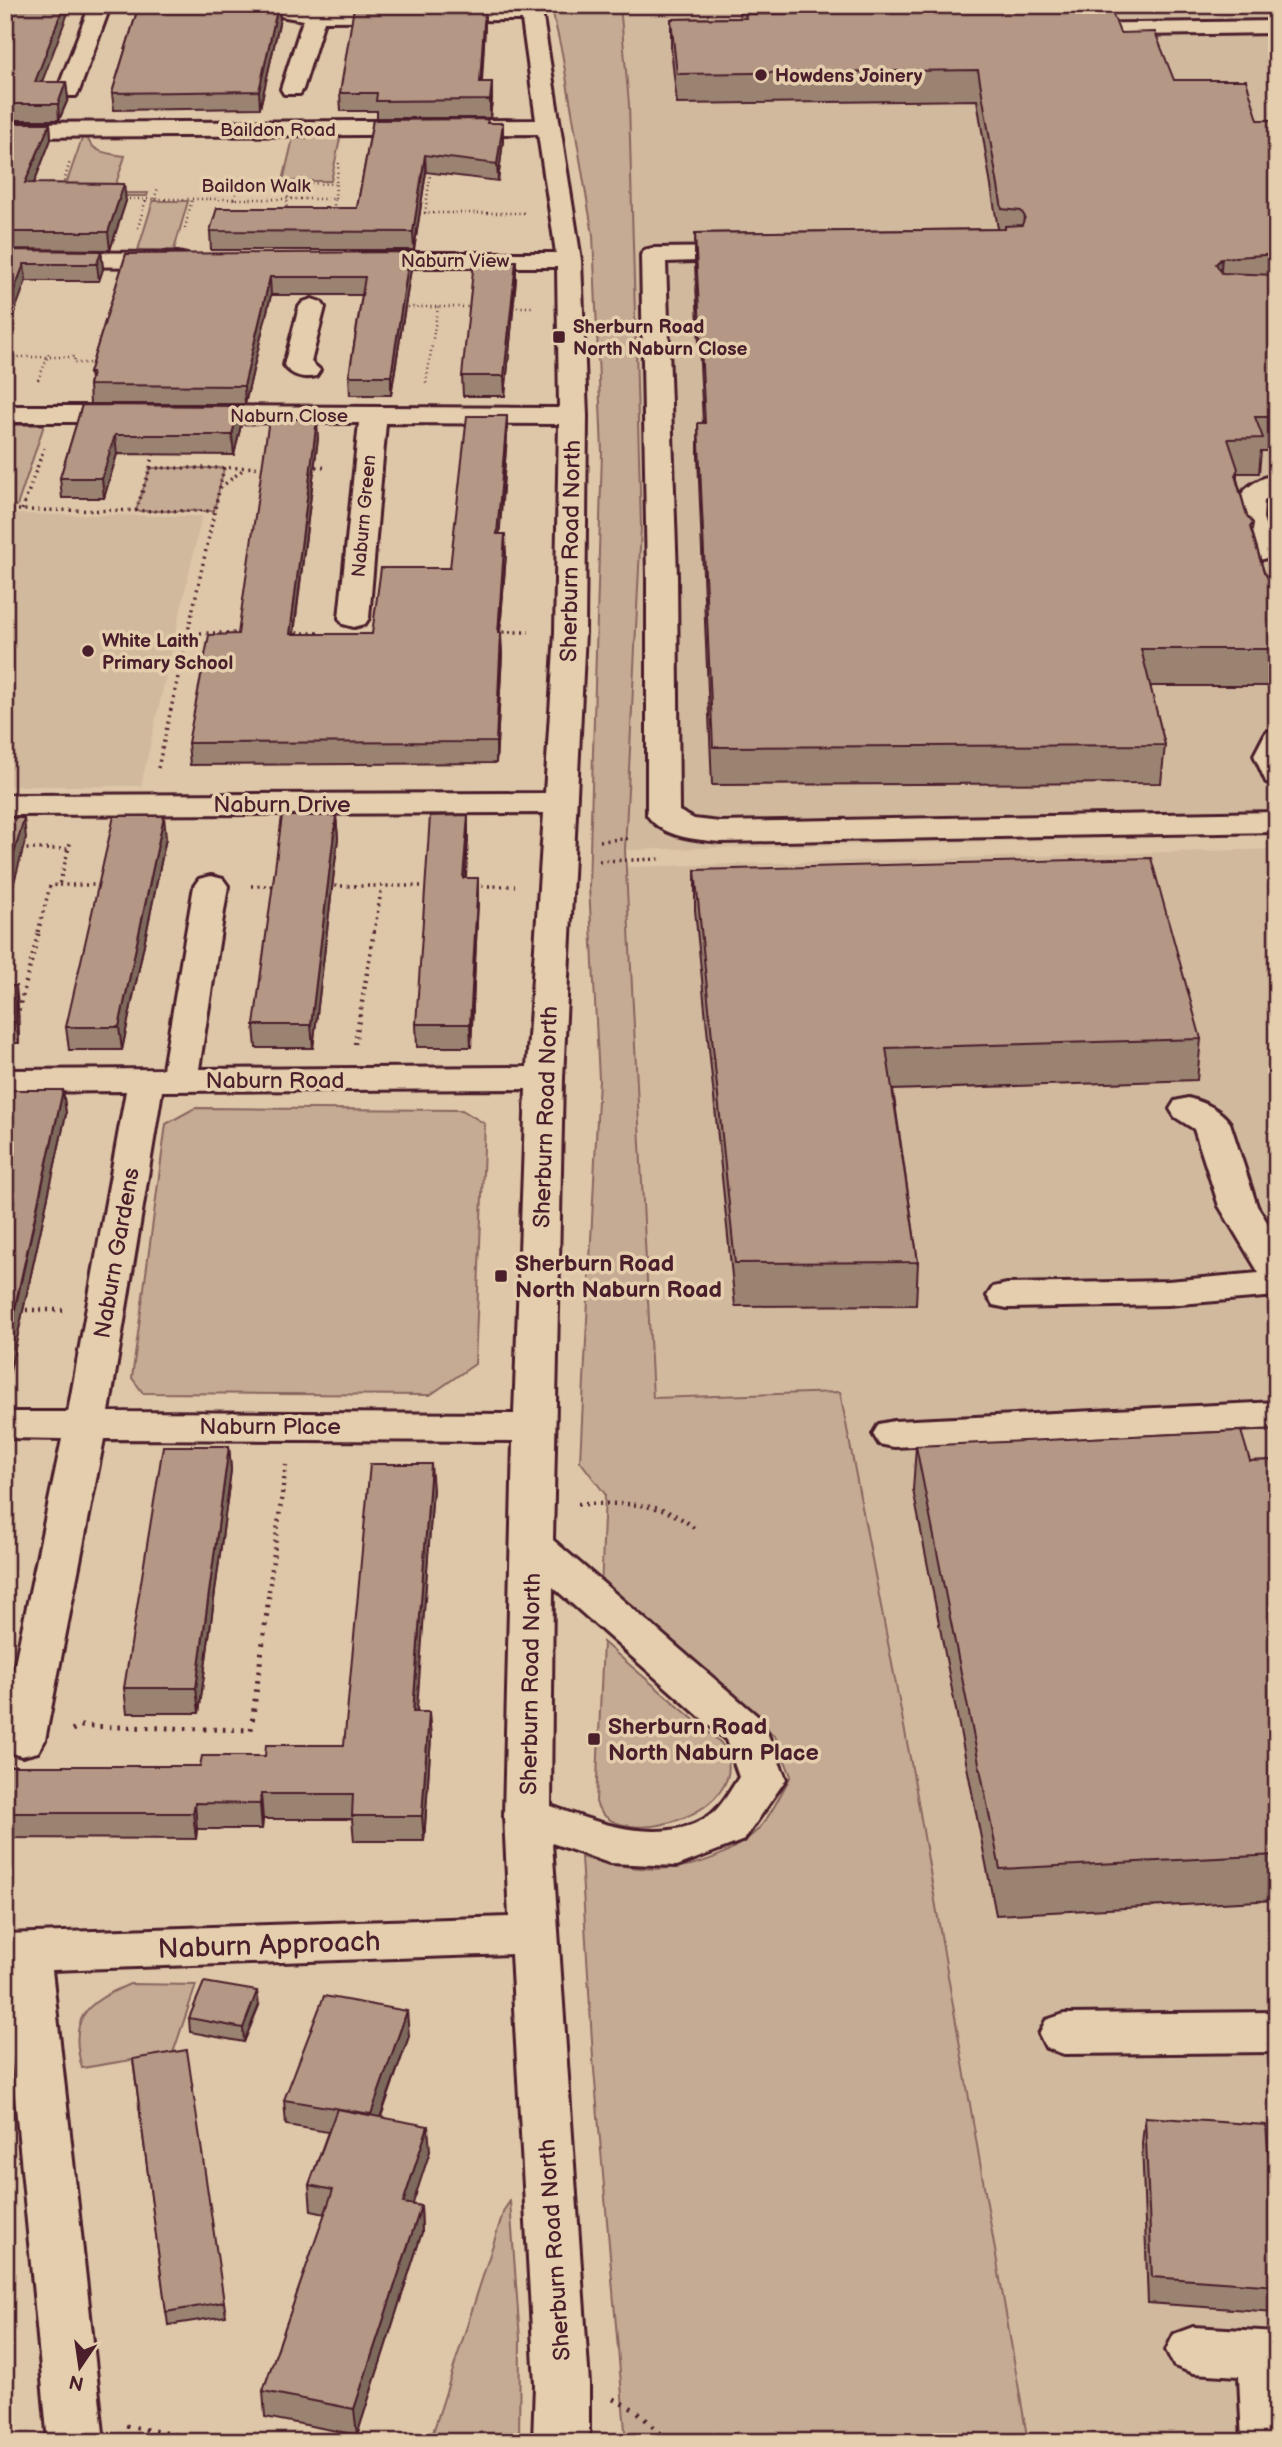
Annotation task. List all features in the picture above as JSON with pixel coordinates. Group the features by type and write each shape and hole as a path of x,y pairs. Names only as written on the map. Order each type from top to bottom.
{"street":[{"path":"68,91 99,8"},
{"path":"209,8 268,8 315,15 531,9"},
{"name":"Sherburn Road North","path":"531,9 569,260 573,416 570,632 558,803 545,1078 534,1428 527,1816 562,2384 561,2442"},
{"path":"292,89 315,15"},
{"path":"1046,30 1090,22 1277,27"},
{"name":"Baildon Road","path":"5,130 550,127"},
{"path":"771,253 653,255 662,576 663,815 695,830 720,832 1277,822"},
{"path":"5,259 206,260"},
{"name":"Naburn View","path":"328,260 569,260"},
{"path":"307,370 297,365 312,307"},
{"name":"Naburn Close","path":"5,414 573,416"},
{"name":"Naburn Green","path":"354,618 373,415"},
{"path":"1264,562 1247,504 1252,495 1277,482"},
{"path":"1277,739 1270,755 1277,775"},
{"name":"Naburn Drive","path":"5,805 558,803"},
{"name":"Naburn Gardens","path":"22,1740 86,1425 105,1310 211,886"},
{"name":"Naburn Road","path":"5,1081 545,1078"},
{"path":"1188,1109 1211,1123 1238,1206 1277,1271"},
{"path":"1007,1296 1168,1293 1277,1284"},
{"path":"894,1434 1277,1415"},
{"name":"Naburn Place","path":"5,1426 534,1428"},
{"path":"527,1816 609,1845 677,1849 727,1828 763,1779 746,1732 532,1524"},
{"name":"Naburn Approach","path":"16,1953 533,1935"},
{"path":"16,1953 74,2429"},
{"path":"1064,2034 1277,2032"},
{"path":"1193,2350 1271,2355 1270,2442"}],"path":[{"path":"335,199 345,128"},
{"path":"425,213 437,129"},
{"path":"36,259 59,199 80,130"},
{"path":"239,183 336,184"},
{"path":"285,214 290,183"},
{"path":"154,199 158,188"},
{"path":"234,199 238,189"},
{"name":"Baildon Walk","path":"109,199 335,199 333,214 321,214"},
{"path":"412,213 562,213"},
{"path":"421,415 438,307"},
{"path":"48,357 50,352"},
{"path":"5,357 75,357 74,363 100,363"},
{"path":"5,389 15,357"},
{"path":"22,510 56,414"},
{"path":"136,511 150,468 273,467"},
{"path":"300,467 367,467"},
{"path":"150,804 224,468"},
{"path":"220,488 246,468"},
{"path":"5,510 214,511"},
{"path":"59,885 80,805"},
{"path":"557,841 625,840 673,822"},
{"path":"18,849 68,849"},
{"path":"15,1026 50,886 114,885"},
{"path":"211,886 290,886"},
{"path":"317,886 435,886"},
{"path":"349,1079 382,886"},
{"path":"462,886 555,887"},
{"path":"15,987 25,987"},
{"path":"5,1310 105,1310"},
{"path":"22,1740 57,1738 79,1726 251,1730 291,1426"},
{"path":"532,1524 665,1508 685,1517 695,1529"},
{"path":"562,2384 622,2402 651,2422 669,2442"},
{"path":"74,2429 215,2442"}],"shaded area":[{"path":"551,5 620,5 629,104 641,527 625,850 653,1398 840,1392 915,1784 1028,2442 626,2442 593,2058 581,1857 648,1869 691,1865 712,1859 732,1849 764,1823 791,1776 776,1738 743,1703 680,1648 601,1590 605,1494 580,1461 599,1079 589,886 602,452 593,235 562,53"},
{"path":"620,5 1277,5 1277,835 625,850 641,527 629,104"},
{"path":"294,134 341,134 331,181 283,181"},
{"path":"83,136 87,136 92,146 97,149 125,156 113,193 148,193 147,196 62,196"},
{"path":"153,201 188,201 174,250 138,250"},
{"path":"6,425 44,425 17,506 5,506"},
{"path":"150,468 224,468 214,511 136,511"},
{"name":"White Laith Primary School","path":"5,514 202,516 141,786 5,786"},
{"path":"1277,849 1277,2442 1028,2442 915,1784 840,1392 653,1399 626,867"},
{"path":"195,1108 462,1110 485,1124 475,1364 430,1395 143,1393 132,1378 166,1124"},
{"path":"603,1642 721,1743 729,1768 722,1789 705,1806 681,1819 654,1826 628,1826 608,1818 596,1802"},
{"path":"130,1984 196,1985 173,2053 82,2068 77,2036 84,2014 102,1998"},
{"path":"510,2201 520,2339 519,2442 430,2442 504,2210"}],"building":[{"path":"5,5 64,5 35,82 66,82 58,104 5,104"},
{"path":"139,5 278,5 259,91 112,93"},
{"path":"452,6 451,9 485,9 480,82 492,82 490,100 376,101 377,93 340,93 354,7"},
{"path":"1111,9 1120,33 1155,32 1174,80 1246,80 1258,120 1277,120 1277,254 1222,258 1216,264 1222,273 1277,275 1277,417 1255,417 1263,438 1228,439 1238,469 1235,475 1247,516 1253,523 1250,527 1264,572 1274,581 1277,590 1277,649 1141,649 1165,745 713,747 698,423 705,423 695,233 1005,229 1005,226 1022,225 1025,217 1021,211 1002,209 978,70 677,74 671,19 746,18 745,14"},
{"path":"488,119 487,123 503,123 497,164 425,155 413,232 210,231 217,208 357,208 373,120"},
{"path":"5,123 50,123 25,183 124,184 108,232 5,232"},
{"path":"5,250 101,251 97,264 24,264 5,314"},
{"path":"410,252 391,376 349,376 365,277 270,277 244,386 89,385 92,373 89,373 126,254"},
{"path":"474,261 516,261 504,376 462,376"},
{"path":"82,405 239,406 232,435 115,435 102,478 60,478"},
{"path":"467,416 507,416 497,534 505,534 498,633 501,633 496,742 188,743 209,635 238,634 269,419 317,419 290,634 372,634 381,568 450,568"},
{"path":"468,815 463,878 478,878 470,1024 416,1024 430,816"},
{"path":"114,816 164,816 119,1027 66,1027"},
{"path":"282,816 336,816 311,1025 254,1025"},
{"path":"5,818 24,818 5,886"},
{"path":"1151,858 1201,1039 886,1048 918,1262 735,1263 695,870"},
{"path":"5,986 16,986 16,1022 5,1022"},
{"path":"9,1090 63,1090 5,1351 5,1107"},
{"path":"1241,1431 1250,1461 1277,1460 1277,1855 1000,1869 916,1446"},
{"path":"163,1446 229,1446 196,1688 124,1688"},
{"path":"370,1464 431,1464 413,1712 429,1712 422,1816 352,1816 353,1794 261,1794 260,1804 195,1803 193,1813 5,1813 5,1766 200,1766 202,1756 265,1756 266,1745 344,1745"},
{"path":"204,1982 257,1991 243,2028 189,2018"},
{"path":"324,1996 407,2011 371,2114 284,2100"},
{"path":"187,2050 224,2302 166,2312 133,2059"},
{"path":"337,2109 428,2126 403,2203 421,2206 354,2409 263,2391 333,2190 309,2185"},
{"path":"1145,2117 1266,2125 1277,2253 1277,2286 1152,2277"}],"place":[{"name":"Howdens Joinery","path":"761,75"},
{"name":"Sherburn Road North Naburn Close","path":"559,337"},
{"name":"White Laith Primary School","path":"88,651"},
{"name":"Sherburn Road North Naburn Road","path":"501,1276"},
{"name":"Sherburn Road North Naburn Place","path":"594,1739"}]}
